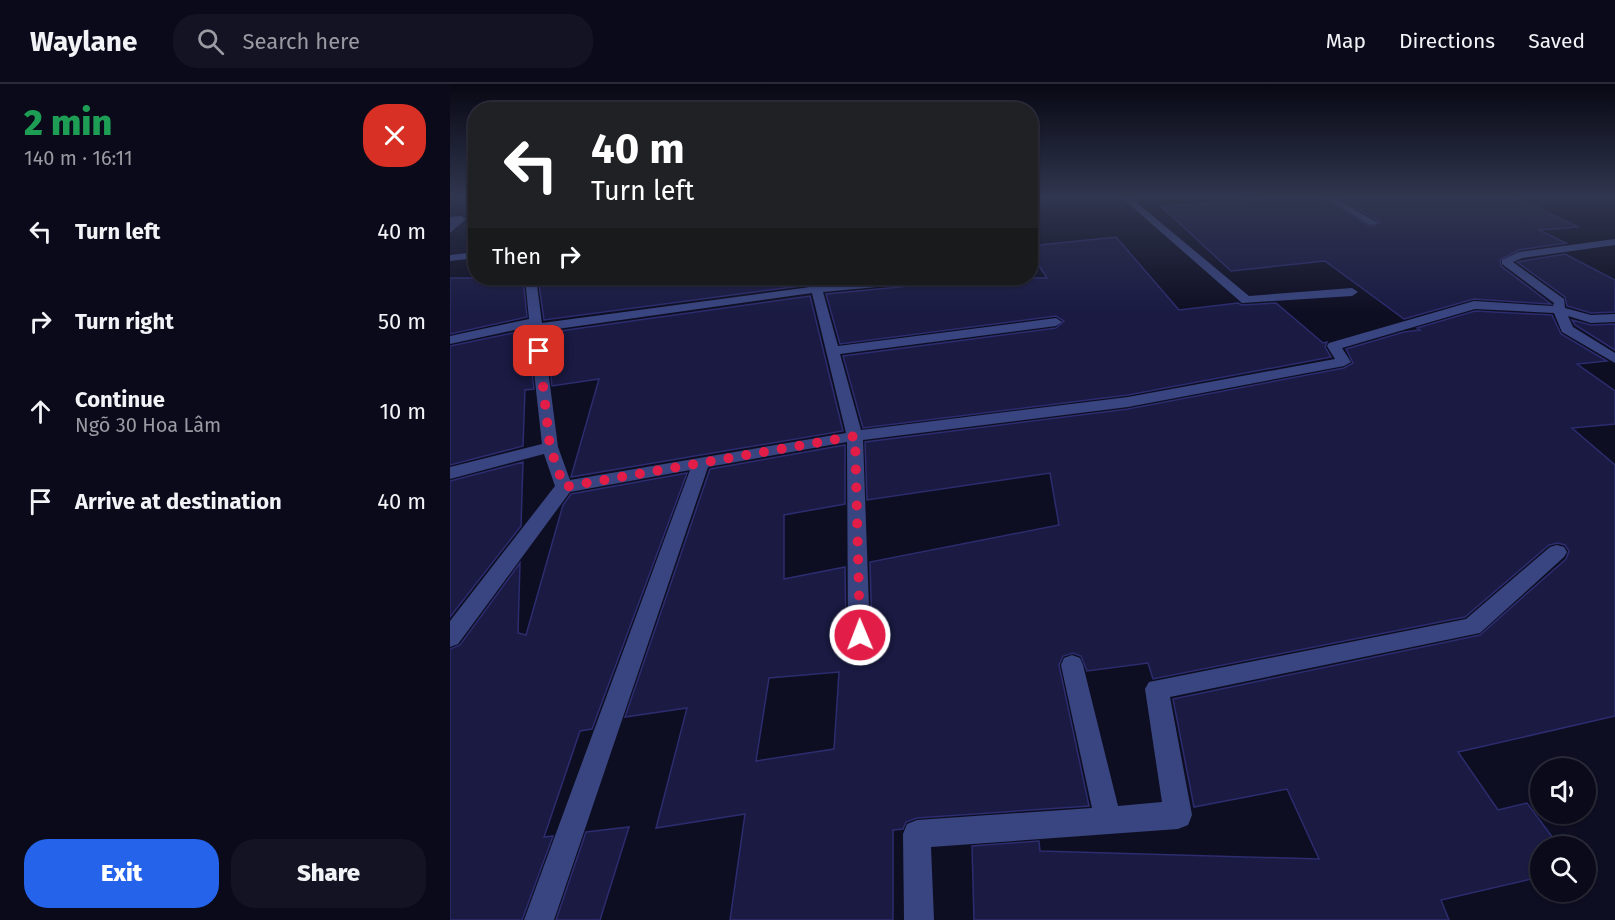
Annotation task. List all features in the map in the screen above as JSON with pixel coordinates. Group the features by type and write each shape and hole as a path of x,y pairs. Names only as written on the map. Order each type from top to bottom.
{"street":[{"path":"1171,236 1246,300 1352,292"},
{"path":"1615,242 1519,255 1506,262 1560,302 1558,310 1567,329 1615,359"},
{"path":"450,258 468,256"},
{"path":"531,285 550,447 564,487"},
{"path":"450,340 803,285"},
{"path":"817,285 855,436 860,635"},
{"path":"450,638 564,487 855,436 1128,402 1344,362 1334,346 1474,305 1558,310 1591,319 1615,318"},
{"path":"834,351 1056,322"},
{"path":"450,473 550,447"},
{"path":"539,920 701,463"},
{"path":"919,920 917,834 1178,815 1157,689 1472,627 1557,552"},
{"path":"1072,665 1108,820"}],"building":[{"path":"1193,236 1551,236 1566,243 1519,250 1500,260 1501,266 1551,304 1474,299 1404,319 1325,261 1231,271"},
{"path":"1116,237 1179,310 1238,303 1242,305 1276,303 1323,343 1327,342 1325,347 1331,357 1128,395 863,428 843,356 1056,328 1064,321 1056,316 840,344 826,294 921,285 1038,285 1038,278 1047,278 1038,264 1038,245"},
{"path":"1565,254 1615,280 1615,312 1591,313 1567,306 1565,297 1517,262"},
{"path":"450,278 468,278 468,285 524,285 527,317 450,334"},
{"path":"539,285 808,285 544,320"},
{"path":"810,296 843,431 571,477 599,379 552,386 546,333"},
{"path":"1475,311 1552,315 1561,334 1607,361 1577,364 1615,391 1615,424 1572,428 1615,465 1615,716 1458,752 1498,810 1527,803 1530,807 1530,824 1543,824 1552,836 1530,836 1530,879 1441,900 1449,920 974,920 972,846 1039,841 1040,851 1319,859 1287,789 1194,807 1173,699 1480,635 1566,559 1569,551 1565,545 1558,543 1549,545 1465,617 1153,679 1148,663 1087,671 1081,656 1073,653 1063,656 1059,665 1089,806 917,818 906,822 903,829 893,830 893,920 730,920 745,814 656,828 687,708 625,717 710,469 845,445 845,504 784,515 784,579 845,567 846,635 850,643 860,646 868,643 872,635 870,562 1059,525 1050,473 867,500 865,442 1128,409 1344,368 1353,363 1346,349 1404,332 1420,330 1417,328","holes":["839,672 834,749 756,761 769,678"]},
{"path":"1572,320 1591,325 1615,324 1615,350 1575,325"},
{"path":"527,330 534,389 525,390 523,446 450,465 450,346"},
{"path":"523,462 521,526 450,617 450,481"},
{"path":"687,473 592,729 580,731 544,837 553,836 522,920 450,920 450,649 460,645 520,563 518,633 526,635 563,505 571,494"},
{"path":"629,827 600,920 556,920 586,832"}],"route":[{"path":"539,351 550,447 564,487 855,436 860,635"}]}
